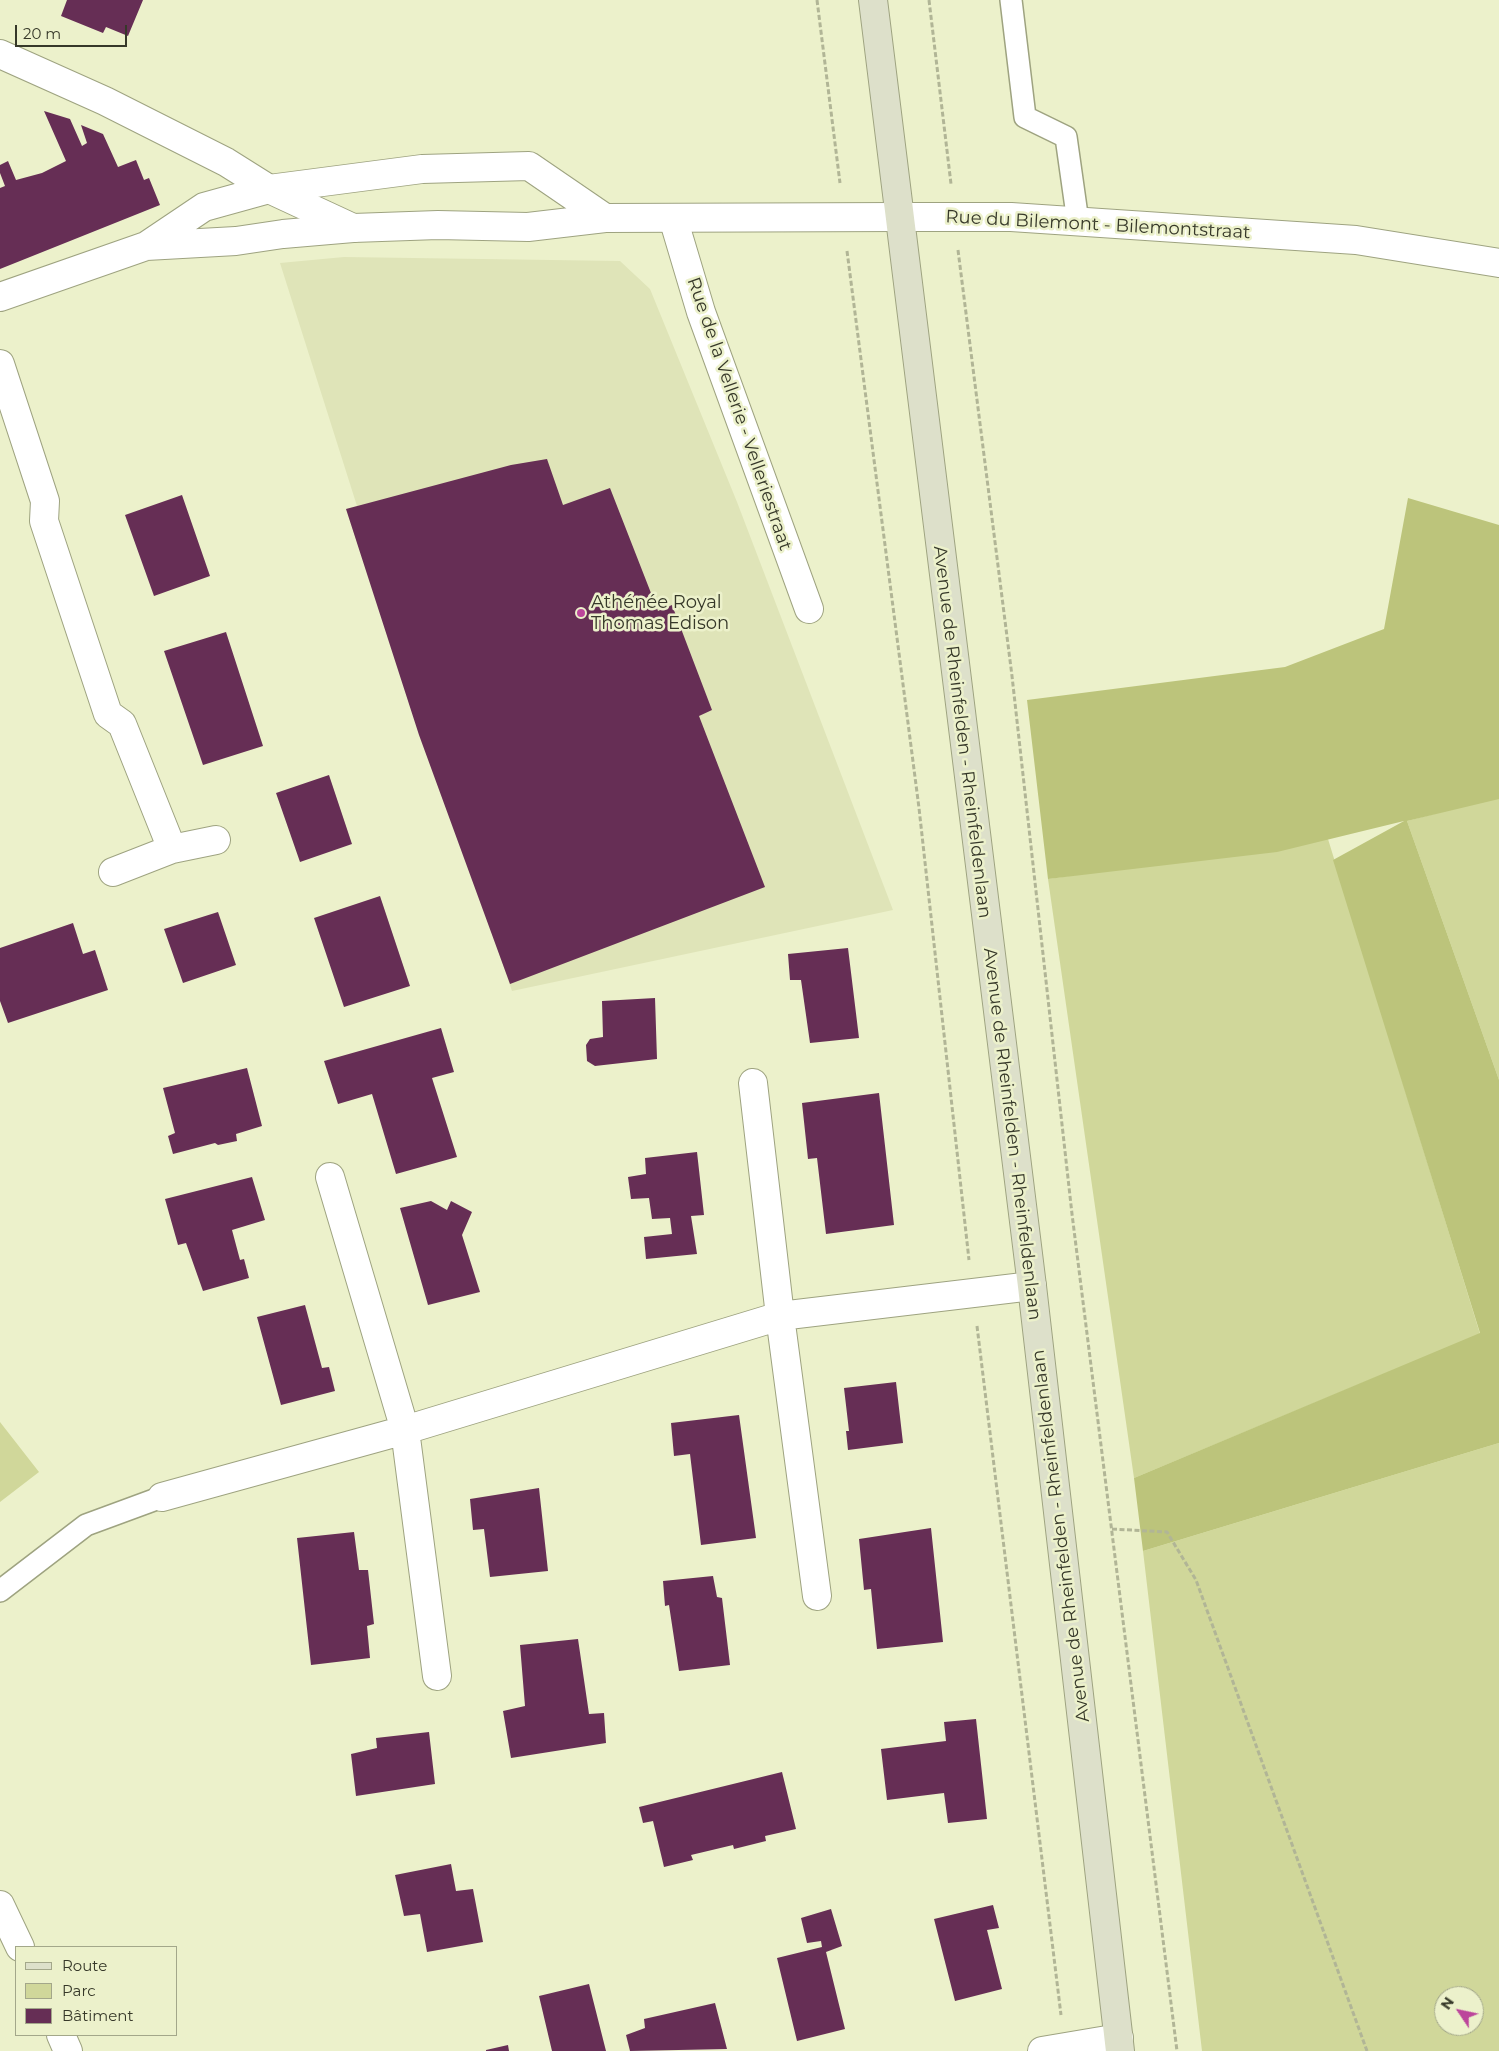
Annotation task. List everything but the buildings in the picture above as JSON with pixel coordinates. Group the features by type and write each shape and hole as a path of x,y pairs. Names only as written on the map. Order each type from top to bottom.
{"main road":[{"name":"Avenue de Rheinfelden - Rheinfeldenlaan","path":"873,0 1032,1286 1119,2045"}],"street":[{"path":"0,54 105,101 226,162 269,189 353,228"},
{"name":"Rue du Bilemont - Bilemontstraat","path":"0,297 146,246 204,207 269,189 422,170 529,166 605,218"},
{"name":"Rue du Bilemont - Bilemontstraat","path":"146,246 236,241 283,234 353,228 438,225 528,227 605,218 954,217 1078,222 1356,240 1499,262"},
{"name":"Rue de la Vellerie - Velleriestraat","path":"673,218 702,312 809,609"},
{"path":"0,364 45,501 44,521 108,714 122,724 172,849"},
{"path":"113,872 172,849 216,840"},
{"path":"753,1083 780,1316 817,1596"},
{"path":"330,1177 405,1430 437,1676"},
{"path":"162,1497 405,1430 780,1316 1032,1286"},
{"path":"0,1905 20,1946"},
{"path":"61,2036 68,2051"},
{"path":"1054,2049 1119,2045"}],"lane":[{"path":"1011,0 1025,117 1066,137 1078,222"},
{"path":"0,1591 86,1525 162,1497"}],"path":[{"path":"818,0 843,218 918,798 973,1292 1055,1977 1054,2049"},
{"path":"929,0 954,217 1014,695 1072,1214 1177,2051"},
{"path":"1112,1529 1167,1532 1196,1580 1367,2051"}],"shaded area":[{"name":"Athénée Royal Thomas Edison","path":"344,257 620,261 650,289 737,502 893,910 512,991 346,509 357,506 280,263"}],"green space":[{"path":"1408,498 1499,525 1499,799 1407,821 1499,1080 1499,1443 1143,1551 1134,1478 1480,1333 1333,860 1404,821 1277,852 1048,879 1027,700 1285,667 1384,629"},
{"path":"1499,797 1499,1080 1407,821"},
{"path":"1328,839 1480,1334 1134,1478 1048,879"},
{"path":"0,1422 39,1472 0,1502"},
{"path":"1499,1443 1499,2051 1202,2051 1143,1551"}],"place":[{"name":"Athénée Royal Thomas Edison","path":"581,613"}]}
